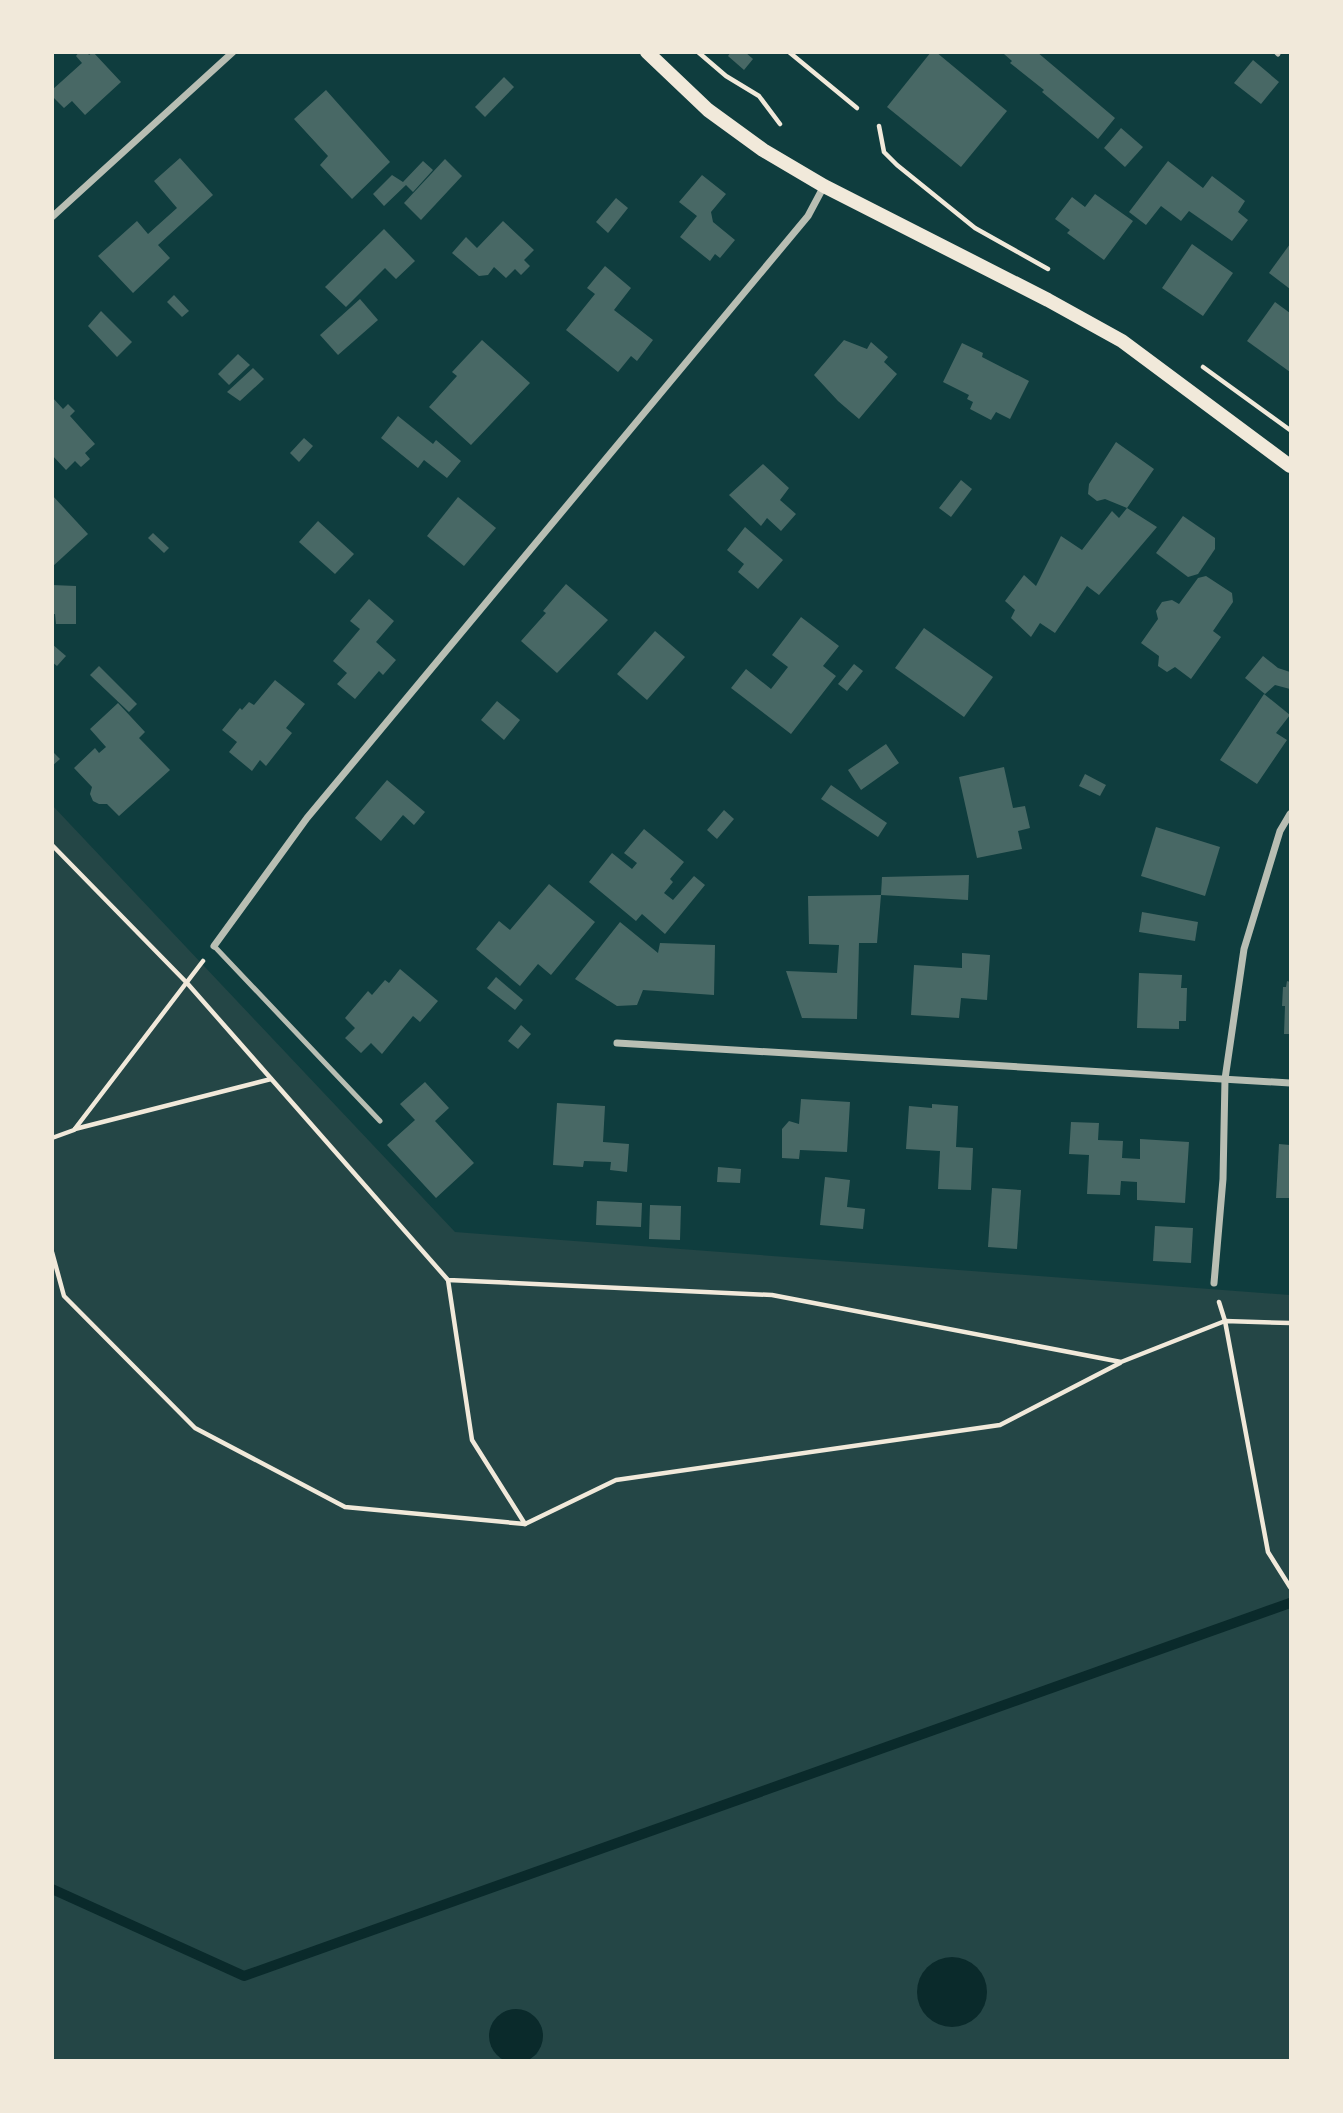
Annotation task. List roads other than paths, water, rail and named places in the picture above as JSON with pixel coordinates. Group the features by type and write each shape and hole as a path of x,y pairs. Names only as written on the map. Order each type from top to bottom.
{"main road":[{"path":"647,52 708,110 763,150 824,186 1048,300 1122,341 1290,466"}],"street":[{"path":"52,217 233,52"},
{"path":"214,946 307,818 796,231 808,216 824,186"},
{"path":"1214,1283 1223,1179 1225,1079 1244,949 1280,831 1290,814"},
{"path":"617,1043 1290,1083"}],"lane":[{"path":"214,946 380,1121"}],"waterway":[{"path":"52,1889 244,1976 1290,1603"}]}
